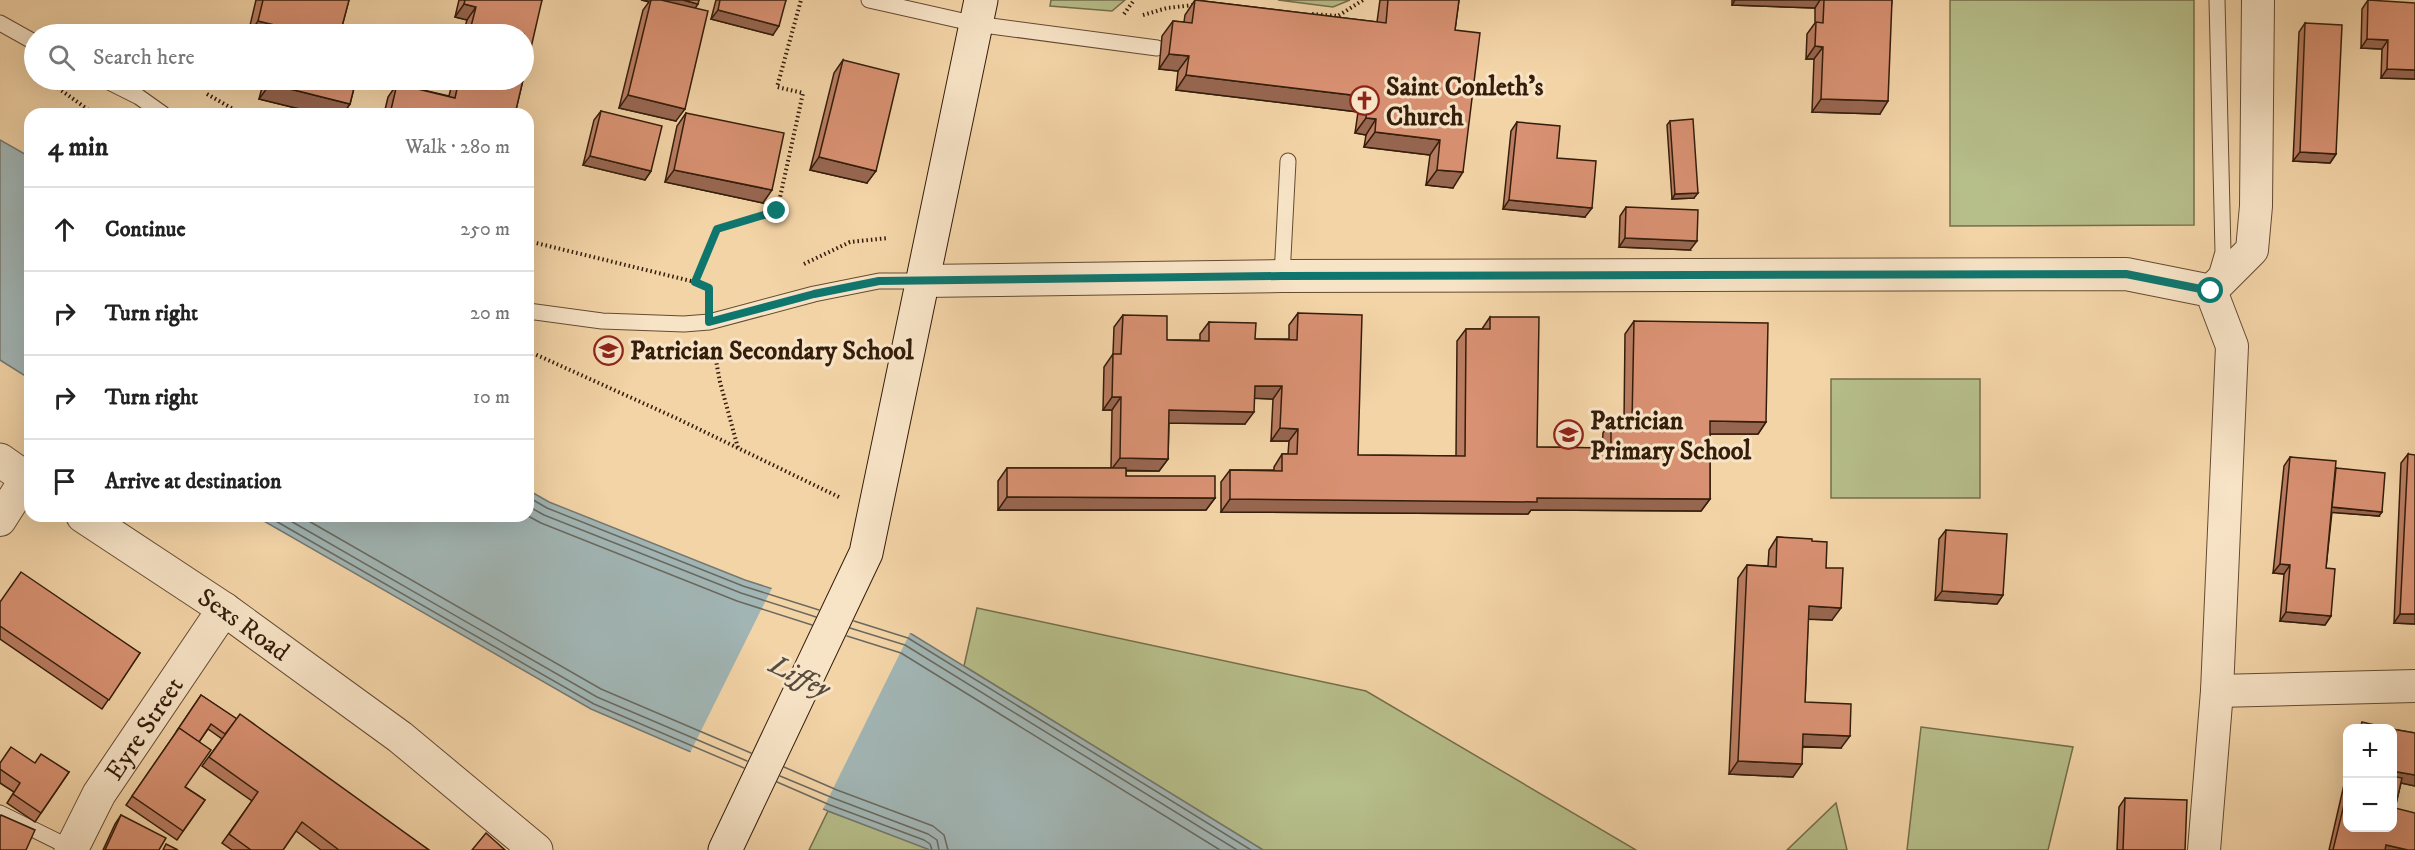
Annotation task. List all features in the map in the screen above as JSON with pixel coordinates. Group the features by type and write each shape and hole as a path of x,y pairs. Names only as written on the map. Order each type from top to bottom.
{"main road":[{"path":"725,850 866,553 978,12"},
{"name":"Sexs Road","path":"92,522 224,609 400,737 536,850"},
{"name":"Eyre Street","path":"73,849 99,794 224,609"}],"street":[{"path":"2211,291 2252,250 2256,206 2258,0"},
{"path":"923,281 1282,276 2126,274 2211,291"},
{"path":"2204,850 2217,691 2232,346 2211,291"},
{"path":"0,520 19,473"},
{"path":"2217,691 2415,686"}],"lane":[{"path":"869,0 978,12 1157,48"},
{"path":"2211,291 2223,252 2217,0"},
{"path":"0,23 24,36"},
{"path":"124,90 154,108"},
{"path":"1282,276 1288,161"},
{"path":"534,312 602,321 684,324 709,322 814,294 879,281 923,281"},
{"path":"0,813 73,849"}],"path":[{"path":"695,282 717,229 777,211 803,93 777,87 801,0"},
{"path":"1309,14 1338,16 1363,0"},
{"path":"1138,17 1167,8 1200,4"},
{"path":"62,90 86,108"},
{"path":"207,94 232,108"},
{"path":"800,266 850,242 888,238"},
{"path":"534,242 720,289"},
{"path":"709,288 709,322 720,382 738,448"},
{"path":"534,354 874,513"}],"green space":[{"path":"1051,0 1125,0 1112,11 1050,6"},
{"path":"1278,0 1350,0 1333,7"},
{"path":"1950,0 2194,0 2194,225 1950,226"},
{"path":"1831,379 1980,379 1980,498 1831,498"},
{"path":"977,608 1366,691 1636,850 1263,850 964,666"},
{"path":"1921,727 2073,747 2048,850 1907,850"},
{"path":"1836,803 1847,850 1787,850"},
{"path":"828,811 922,846 930,850 809,850"}],"water":[{"path":"0,140 24,154 24,375 0,360"},
{"name":"Liffey","path":"534,493 549,502 745,580 910,633 1263,850 930,850 828,811 591,709 265,522 534,522"}],"pier":[{"path":"773,586 918,634 910,633 822,811 689,755"}],"building":[{"path":"263,0 349,0 343,24 270,24 258,21"},
{"path":"465,0 542,0 534,35 534,24 472,24 476,7 464,4"},
{"path":"651,0 661,0 708,11 685,109 628,95"},
{"path":"683,0 699,0 698,4"},
{"path":"720,0 786,0 779,26 718,10"},
{"name":"Saint Conleth's Church","path":"1195,0 1386,23 1388,0 1459,0 1455,30 1480,33 1463,172 1437,170 1440,140 1375,132 1376,119 1366,118 1368,97 1186,75 1189,56 1169,54 1173,21 1192,23"},
{"path":"1824,0 1892,0 1888,101 1821,99 1823,47 1815,46 1816,22 1823,23"},
{"path":"2368,0 2415,3 2415,70 2387,69 2388,40 2367,39"},
{"path":"2305,23 2342,25 2336,154 2300,152"},
{"path":"843,60 899,74 876,171 819,157"},
{"path":"294,90 354,90 350,104"},
{"path":"396,90 422,90 455,98 457,90 521,90 516,108 391,108"},
{"path":"601,111 662,126 651,171 590,156"},
{"path":"686,113 784,133 772,190 674,170"},
{"path":"1693,119 1698,193 1675,194 1670,121"},
{"path":"1517,122 1560,126 1557,158 1596,161 1592,208 1509,200"},
{"path":"1626,207 1698,210 1697,241 1625,238"},
{"path":"1298,313 1362,315 1358,455 1465,456 1466,329 1490,329 1490,317 1539,317 1537,447 1611,448 1611,420 1632,421 1634,321 1768,323 1766,422 1710,421 1710,499 1537,498 1537,502 1230,499 1230,470 1282,471 1282,454 1297,454 1298,429 1280,428 1282,386 1255,386 1254,412 1169,410 1168,459 1120,458 1121,397 1112,397 1113,354 1121,354 1123,315 1167,316 1167,340 1209,341 1209,322 1256,323 1255,339 1297,340"},
{"path":"2408,454 2415,455 2415,614 2400,614"},
{"path":"2290,457 2336,461 2326,568 2335,569 2331,616 2286,612 2290,565 2280,564"},
{"path":"1007,468 1126,468 1126,476 1215,476 1215,498 1007,497"},
{"path":"2336,468 2385,473 2382,512 2332,507"},
{"path":"1946,530 2007,534 2003,595 1942,591"},
{"path":"1777,537 1827,542 1826,568 1843,568 1841,608 1809,606 1805,702 1851,704 1850,736 1803,734 1802,764 1738,761 1747,565 1776,567"},
{"path":"21,572 140,653 109,700 0,626 0,602"},
{"path":"201,695 237,719 225,734 211,724 199,742 179,728 176,732"},
{"path":"240,714 429,850 339,850 302,822 283,850 251,850 229,834 258,792 209,757"},
{"path":"179,728 211,750 185,787 205,800 183,831 132,796"},
{"path":"2397,730 2415,733 2415,775 2397,772"},
{"path":"11,747 35,763 41,754 69,772 41,813 13,794 20,783 0,769 0,763"},
{"path":"2397,777 2402,778 2397,799"},
{"path":"2125,798 2187,800 2185,850 2123,850"},
{"path":"2397,808 2415,813 2415,850 2386,845 2385,850 2333,850 2343,809 2343,832 2397,832"},
{"path":"1,815 35,830 26,850 0,850"},
{"path":"121,815 166,838 159,850 105,850"},
{"path":"486,833 505,850 472,850"},
{"path":"166,844 178,850 163,850"}],"place":[{"name":"Saint Conleth's Church","path":"1365,101"},
{"name":"Patrician Secondary School","path":"609,350"},
{"name":"Patrician Primary School","path":"1569,435"}],"route":[{"path":"777,211 717,229 695,282 709,288 709,322 814,294 879,281 1282,276 2126,274 2211,291"}]}
